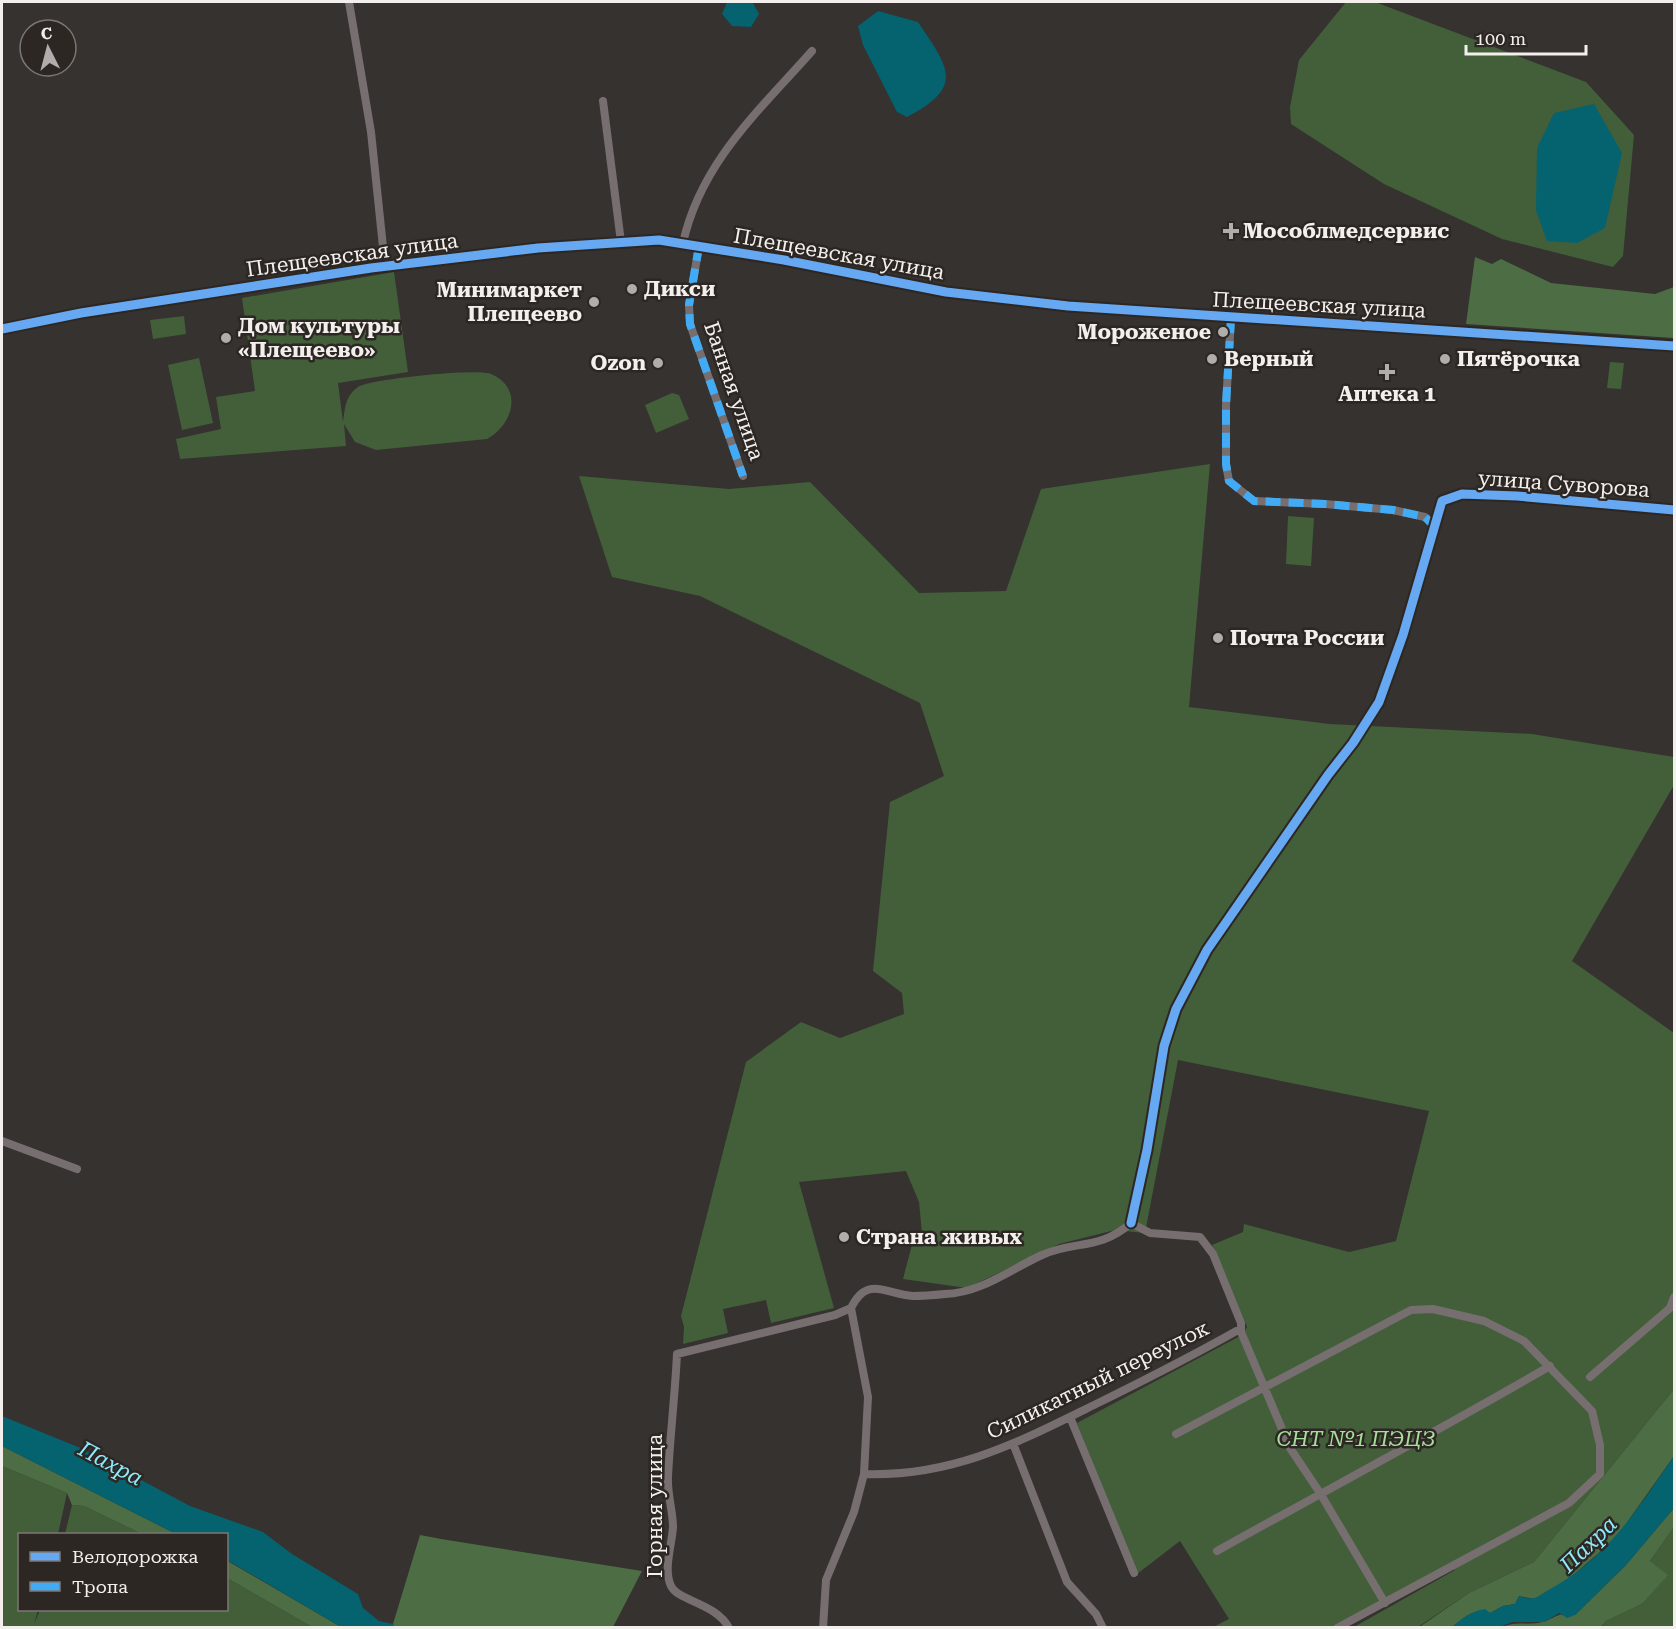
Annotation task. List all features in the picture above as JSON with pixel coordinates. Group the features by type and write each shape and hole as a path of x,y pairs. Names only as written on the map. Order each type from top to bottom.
{"street":[{"path":"349,2 371,132 385,266"},
{"path":"683,243 700,190 723,151 812,51"},
{"path":"603,101 621,242"},
{"name":"Плещеевская улица","path":"2,329 73,315 385,266 538,248 659,240 976,296 1231,318 1674,346"},
{"name":"Банная улица","path":"699,246 689,305 690,324 743,476"},
{"path":"823,1628 826,1580 854,1512 864,1474 868,1397 851,1308 858,1294 867,1289 879,1288 912,1296 969,1291 1044,1254 1117,1236 1131,1223 1147,1150 1162,1056 1176,1009 1207,950 1321,784 1353,743 1379,702 1403,635 1433,525 1425,517 1393,510 1254,501 1229,481 1226,464 1226,405 1231,318"},
{"name":"улица Суворова","path":"1433,525 1442,501 1462,494 1517,496 1674,510"},
{"path":"2,1141 77,1169"},
{"path":"1131,1223 1150,1233 1200,1238 1213,1254 1241,1323 1240,1329 1290,1448 1320,1493 1384,1603"},
{"path":"1590,1377 1670,1308 1674,1298"},
{"name":"Горная улица","path":"729,1628 723,1617 713,1610 676,1592 671,1587 668,1574 673,1525 668,1476 677,1354 835,1315 851,1308"},
{"path":"1176,1434 1412,1310 1432,1309 1484,1321 1529,1344 1592,1411 1600,1445 1600,1474 1569,1503 1337,1628"},
{"name":"Силикатный переулок","path":"864,1474 940,1469 1014,1446 1182,1362 1240,1329"},
{"path":"1217,1551 1320,1493 1415,1444 1550,1366"},
{"path":"1071,1417 1134,1573"},
{"path":"1014,1446 1067,1582 1096,1614 1103,1628"}],"green space":[{"path":"1346,2 1375,2 1586,82 1634,135 1623,256 1613,267 1502,239 1384,184 1291,124 1290,107 1299,60"},
{"path":"1475,257 1492,264 1501,259 1551,283 1655,294 1674,287 1674,338 1466,324"},
{"path":"394,272 408,372 338,383 343,422 346,403 350,394 358,387 424,375 482,373 491,374 501,380 508,388 511,397 508,416 496,433 487,439 376,450 355,442 344,424 346,446 180,459 176,439 221,429 216,397 255,391 242,298"},
{"path":"184,316 186,334 153,339 150,320"},
{"path":"199,358 213,423 182,430 168,365"},
{"path":"1610,362 1624,363 1621,389 1607,388"},
{"path":"672,393 679,395 689,419 656,433 645,405"},
{"name":"СНТ №1 ПЭЦЗ","path":"1210,464 1189,707 1330,724 1532,734 1674,757 1674,785 1572,961 1674,1033 1674,1389 1534,1562 1469,1593 1418,1627 1354,1627 1455,1570 1450,1565 1331,1627 1213,1627 1229,1619 1180,1541 1137,1574 1077,1423 1242,1335 1247,1327 1212,1245 1243,1232 1244,1224 1349,1252 1396,1241 1429,1111 1178,1060 1145,1233 1115,1230 1059,1244 967,1288 903,1279 914,1237 922,1233 919,1202 906,1171 799,1182 834,1308 771,1323 766,1300 723,1309 728,1333 683,1344 684,1327 681,1316 746,1062 801,1022 840,1038 904,1014 902,993 873,971 890,802 944,776 920,703 700,596 612,577 579,476 729,489 810,482 919,593 1006,591 1041,489"},
{"path":"1288,516 1314,518 1311,566 1286,564"},
{"path":"1674,1389 1674,1456 1616,1538 1564,1583 1534,1599 1519,1596 1515,1604 1503,1606 1490,1613 1474,1612 1452,1627 1418,1628 1469,1593 1534,1562"},
{"path":"2,1446 174,1533 140,1533 84,1506 72,1505 67,1493 2,1466"},
{"path":"2,1466 67,1493 58,1533 18,1533 18,1611 38,1611 34,1624 40,1611 228,1611 228,1579 312,1627 2,1627"},
{"path":"72,1505 84,1506 140,1533 65,1533"},
{"path":"1674,1508 1674,1527 1650,1561 1668,1575 1642,1604 1606,1621 1601,1627 1500,1628 1515,1624 1544,1622 1558,1615 1575,1615 1626,1565"},
{"path":"1674,1527 1674,1627 1601,1628 1606,1621 1642,1604 1667,1575 1650,1561"},
{"path":"420,1535 642,1571 613,1627 394,1627"},
{"path":"228,1561 341,1627 312,1627 228,1579"}],"water":[{"path":"727,2 753,3 759,14 751,27 732,26 722,14"},
{"path":"878,11 918,22 943,64 946,75 944,85 938,95 926,106 907,117 897,112 863,45 858,26"},
{"path":"1594,104 1622,153 1605,228 1577,243 1547,241 1536,210 1537,148 1554,113"},
{"path":"2,1416 83,1449 190,1506 263,1532 292,1554 358,1594 363,1608 379,1621 393,1624 394,1627 341,1627 228,1561 228,1533 174,1533 2,1446"},
{"path":"1674,1456 1674,1508 1626,1565 1575,1615 1567,1618 1559,1613 1545,1622 1512,1622 1500,1627 1452,1627 1475,1612 1485,1609 1490,1613 1503,1606 1515,1604 1519,1596 1537,1597 1572,1576 1621,1530"}],"marked path":[{"path":"699,246 689,305 690,324 743,476"},
{"path":"1231,318 1226,405 1226,464 1229,481 1254,501 1393,510 1425,517 1433,525"}],"cycle path":[{"path":"2,329 81,313 371,268 538,248 659,240 784,260 946,292 1068,306 1674,346"},
{"path":"1131,1223 1147,1150 1164,1046 1176,1009 1207,950 1328,775 1353,743 1379,702 1403,635 1442,501 1462,494 1517,496 1674,510"}],"place":[{"name":"Мособлмедсервис","path":"1231,231"},
{"name":"Дикси","path":"632,289"},
{"name":"Минимаркет Плещеево","path":"594,302"},
{"name":"Мороженое","path":"1223,332"},
{"name":"Дом культуры «Плещеево»","path":"226,338"},
{"name":"Верный","path":"1212,359"},
{"name":"Пятёрочка","path":"1445,359"},
{"name":"Ozon","path":"658,363"},
{"name":"Аптека 1","path":"1387,372"},
{"name":"Почта России","path":"1218,638"},
{"name":"Страна живых","path":"844,1237"}],"water label":[{"name":"Пахра","path":"111,1463"},
{"name":"Пахра","path":"1588,1544"}]}
